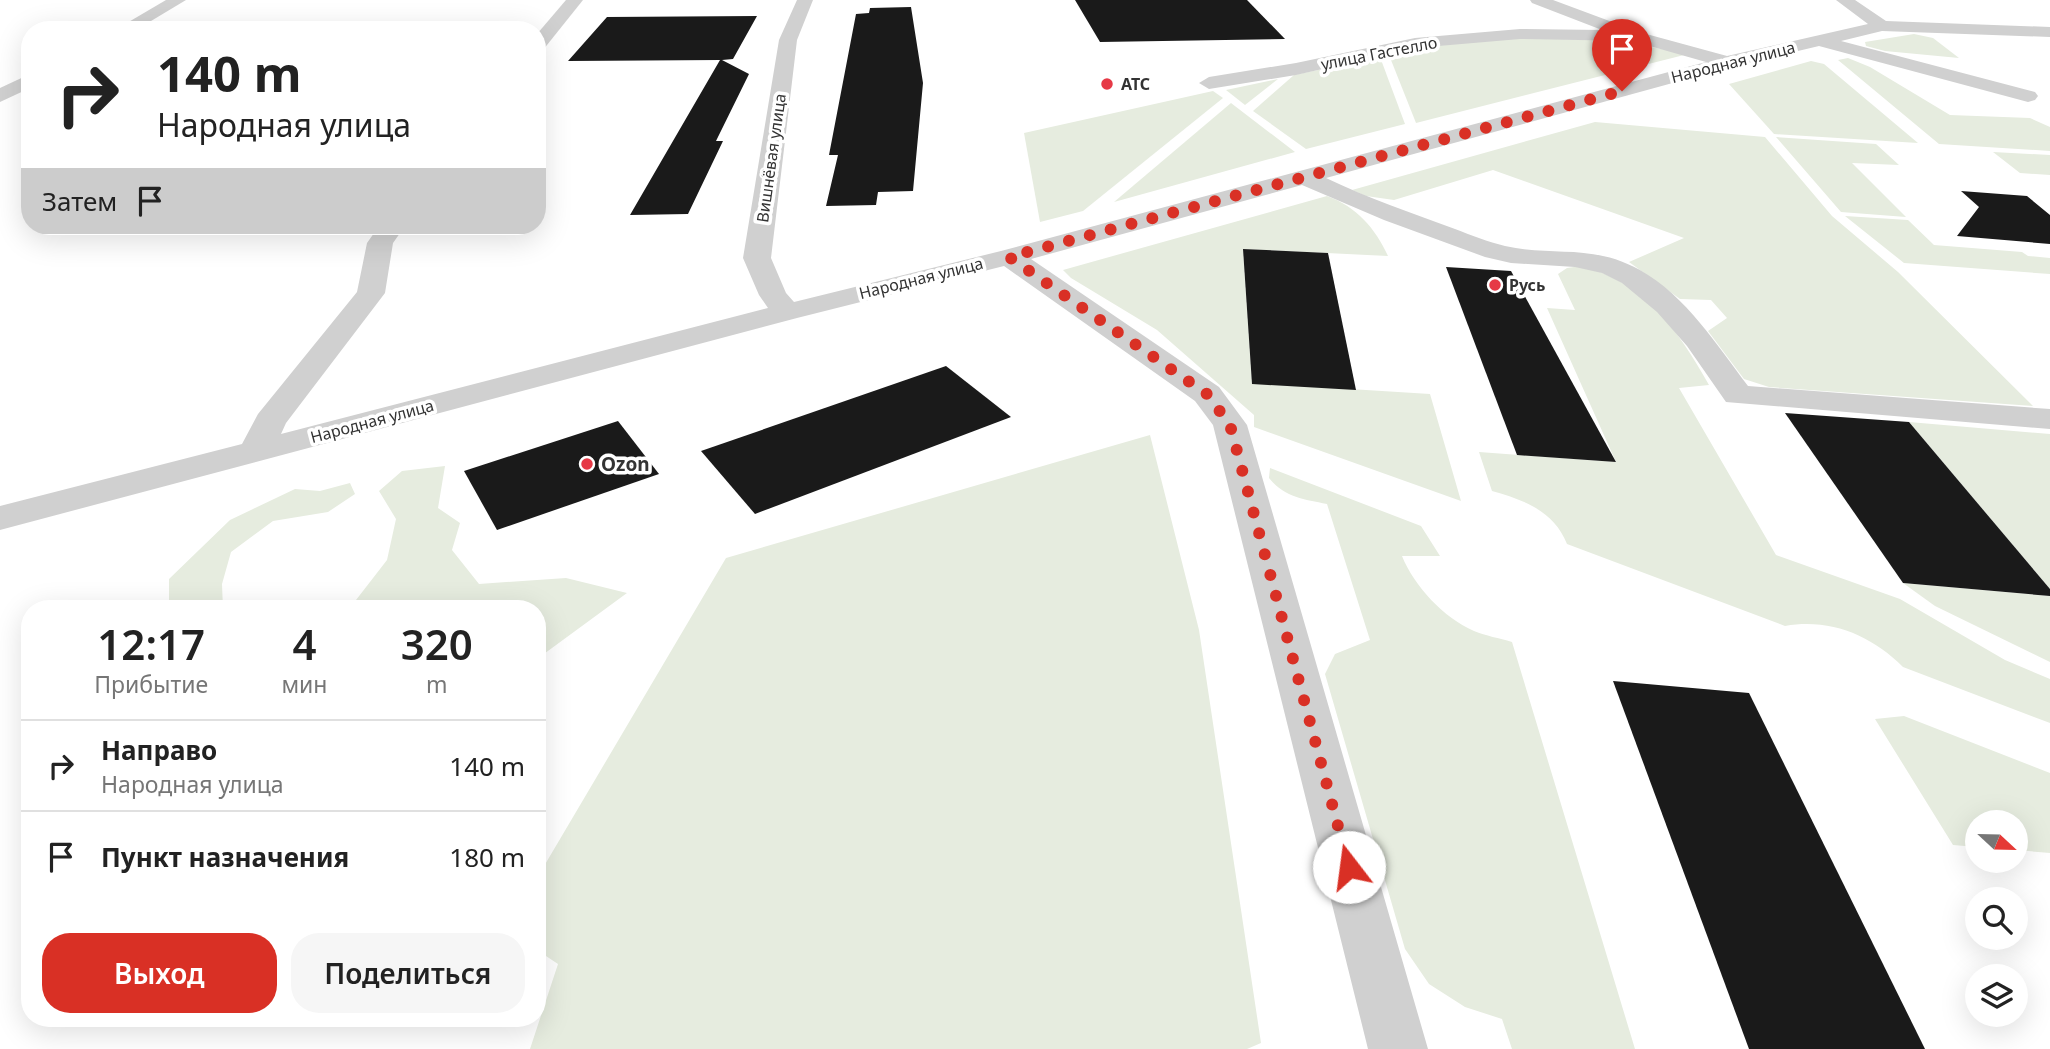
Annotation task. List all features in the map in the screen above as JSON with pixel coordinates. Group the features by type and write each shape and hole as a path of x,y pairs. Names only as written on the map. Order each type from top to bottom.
{"street":[{"path":"140,21 178,0"},
{"path":"546,35 575,0"},
{"name":"Вишнёвая улица","path":"787,312 773,295 757,258 788,40 805,0"},
{"name":"улица Гастелло","path":"1538,0 1633,36 1727,62"},
{"path":"1844,0 1882,26"},
{"name":"Народная улица","path":"0,518 787,312 1009,257 1727,62 1882,26 2050,32"},
{"name":"улица Гастелло","path":"1209,83 1296,69 1415,43 1520,34 1633,36"},
{"path":"1820,41 2033,100 1975,64"},
{"path":"0,96 21,85"},
{"path":"1307,178 1389,215 1494,251 1515,256 1590,261 1612,266 1645,286 1676,312 1738,395 2050,419"},
{"path":"256,451 270,421 371,293 380,243 386,235"},
{"path":"1009,257 1207,394 1230,425 1398,1049"}],"shaded area":[{"path":"1914,34 1933,38 1959,58 1885,51 1866,46 1865,42"},
{"path":"1508,38 1614,40 1688,54 1416,123 1389,55 1446,43"},
{"path":"1380,57 1405,124 1306,149 1253,111 1294,75"},
{"path":"1848,58 1870,67 1950,115 2030,118 2050,127 2050,151 1939,144 1838,60"},
{"path":"1811,61 1824,64 1918,143 1774,134 1729,84"},
{"path":"1278,79 1245,105 1226,90"},
{"path":"1213,91 1223,98 1083,211 1040,222 1024,133"},
{"path":"1231,103 1295,152 1114,202"},
{"path":"1595,122 1765,137 1832,216 1898,272 2033,406 1769,387 1744,379 1708,331 1727,318 1711,300 1680,299 1629,262 1684,238 1493,170 1394,200 1366,196 1352,190"},
{"path":"1776,137 1876,144 1899,165 1852,163 1906,217 1841,212"},
{"path":"1993,152 2050,155 2050,175 2020,173"},
{"path":"1327,196 1356,212 1377,236 1388,256 1243,249 1252,383 1430,394 1461,501 1254,427 1254,415 1157,330 1071,278 1063,270"},
{"path":"1845,216 1908,220 1934,245 2022,252 2028,256 2050,258 2050,274 1904,263"},
{"path":"1581,266 1604,273 1641,296 1672,327 1685,345 1709,385 1679,388 1776,555 1900,599 2005,660 2050,679 2050,723 1903,667 1877,646 1849,632 1818,625 1785,626 1567,544 1554,523 1537,508 1492,491 1479,452 1616,462 1547,308 1575,310 1558,274 1567,268"},
{"path":"1909,422 2050,434 2050,589"},
{"path":"1150,435 1199,630 1261,1043 1247,1049 530,1049 537,1027 546,1027 546,1000 558,964 546,956 546,863 726,558"},
{"path":"445,466 438,508 460,523 452,550 479,584 566,578 627,593 546,652 546,600 356,600 387,560 396,519 379,491 402,471"},
{"path":"1270,468 1421,526 1440,556 1402,556 1414,579 1431,600 1452,618 1479,633 1512,642 1635,1049 1512,1049 1502,1019 1465,1007 1429,984 1405,949 1325,674 1335,654 1370,640 1327,504 1295,497 1282,490 1269,478"},
{"path":"350,483 355,494 328,512 273,521 231,552 222,584 223,600 169,600 169,579 230,520 295,489 320,491"},
{"path":"1903,583 2050,596 2050,662 1935,606"},
{"path":"1904,716 2050,773 2050,853 2028,851 2028,810 1965,810 1965,846 1953,845 1875,719"}],"building":[{"path":"1075,0 1247,0 1285,39 1100,42"},
{"path":"911,7 923,83 913,191 878,192 876,205 826,206 838,155 829,155 856,14 869,13 870,8"},
{"path":"757,16 733,59 722,60 749,74 716,141 723,141 688,214 630,215 720,60 568,61 607,17"},
{"path":"1961,191 2027,196 2050,215 2050,244 1957,236 1979,207"},
{"path":"1243,249 1328,253 1356,390 1252,384"},
{"path":"1446,267 1511,271 1616,462 1517,455"},
{"path":"946,366 1011,417 755,514 701,451"},
{"path":"1785,413 1909,422 2050,589 2050,596 1903,583"},
{"path":"618,421 659,474 497,530 464,471"},
{"path":"1613,681 1749,693 1925,1049 1749,1049"}],"place":[{"name":"АТС","path":"1107,84"},
{"name":"Русь","path":"1495,285"},
{"name":"Ozon","path":"587,464"}],"route":[{"path":"1349,867 1230,425 1207,394 1009,257 1622,91"}]}
